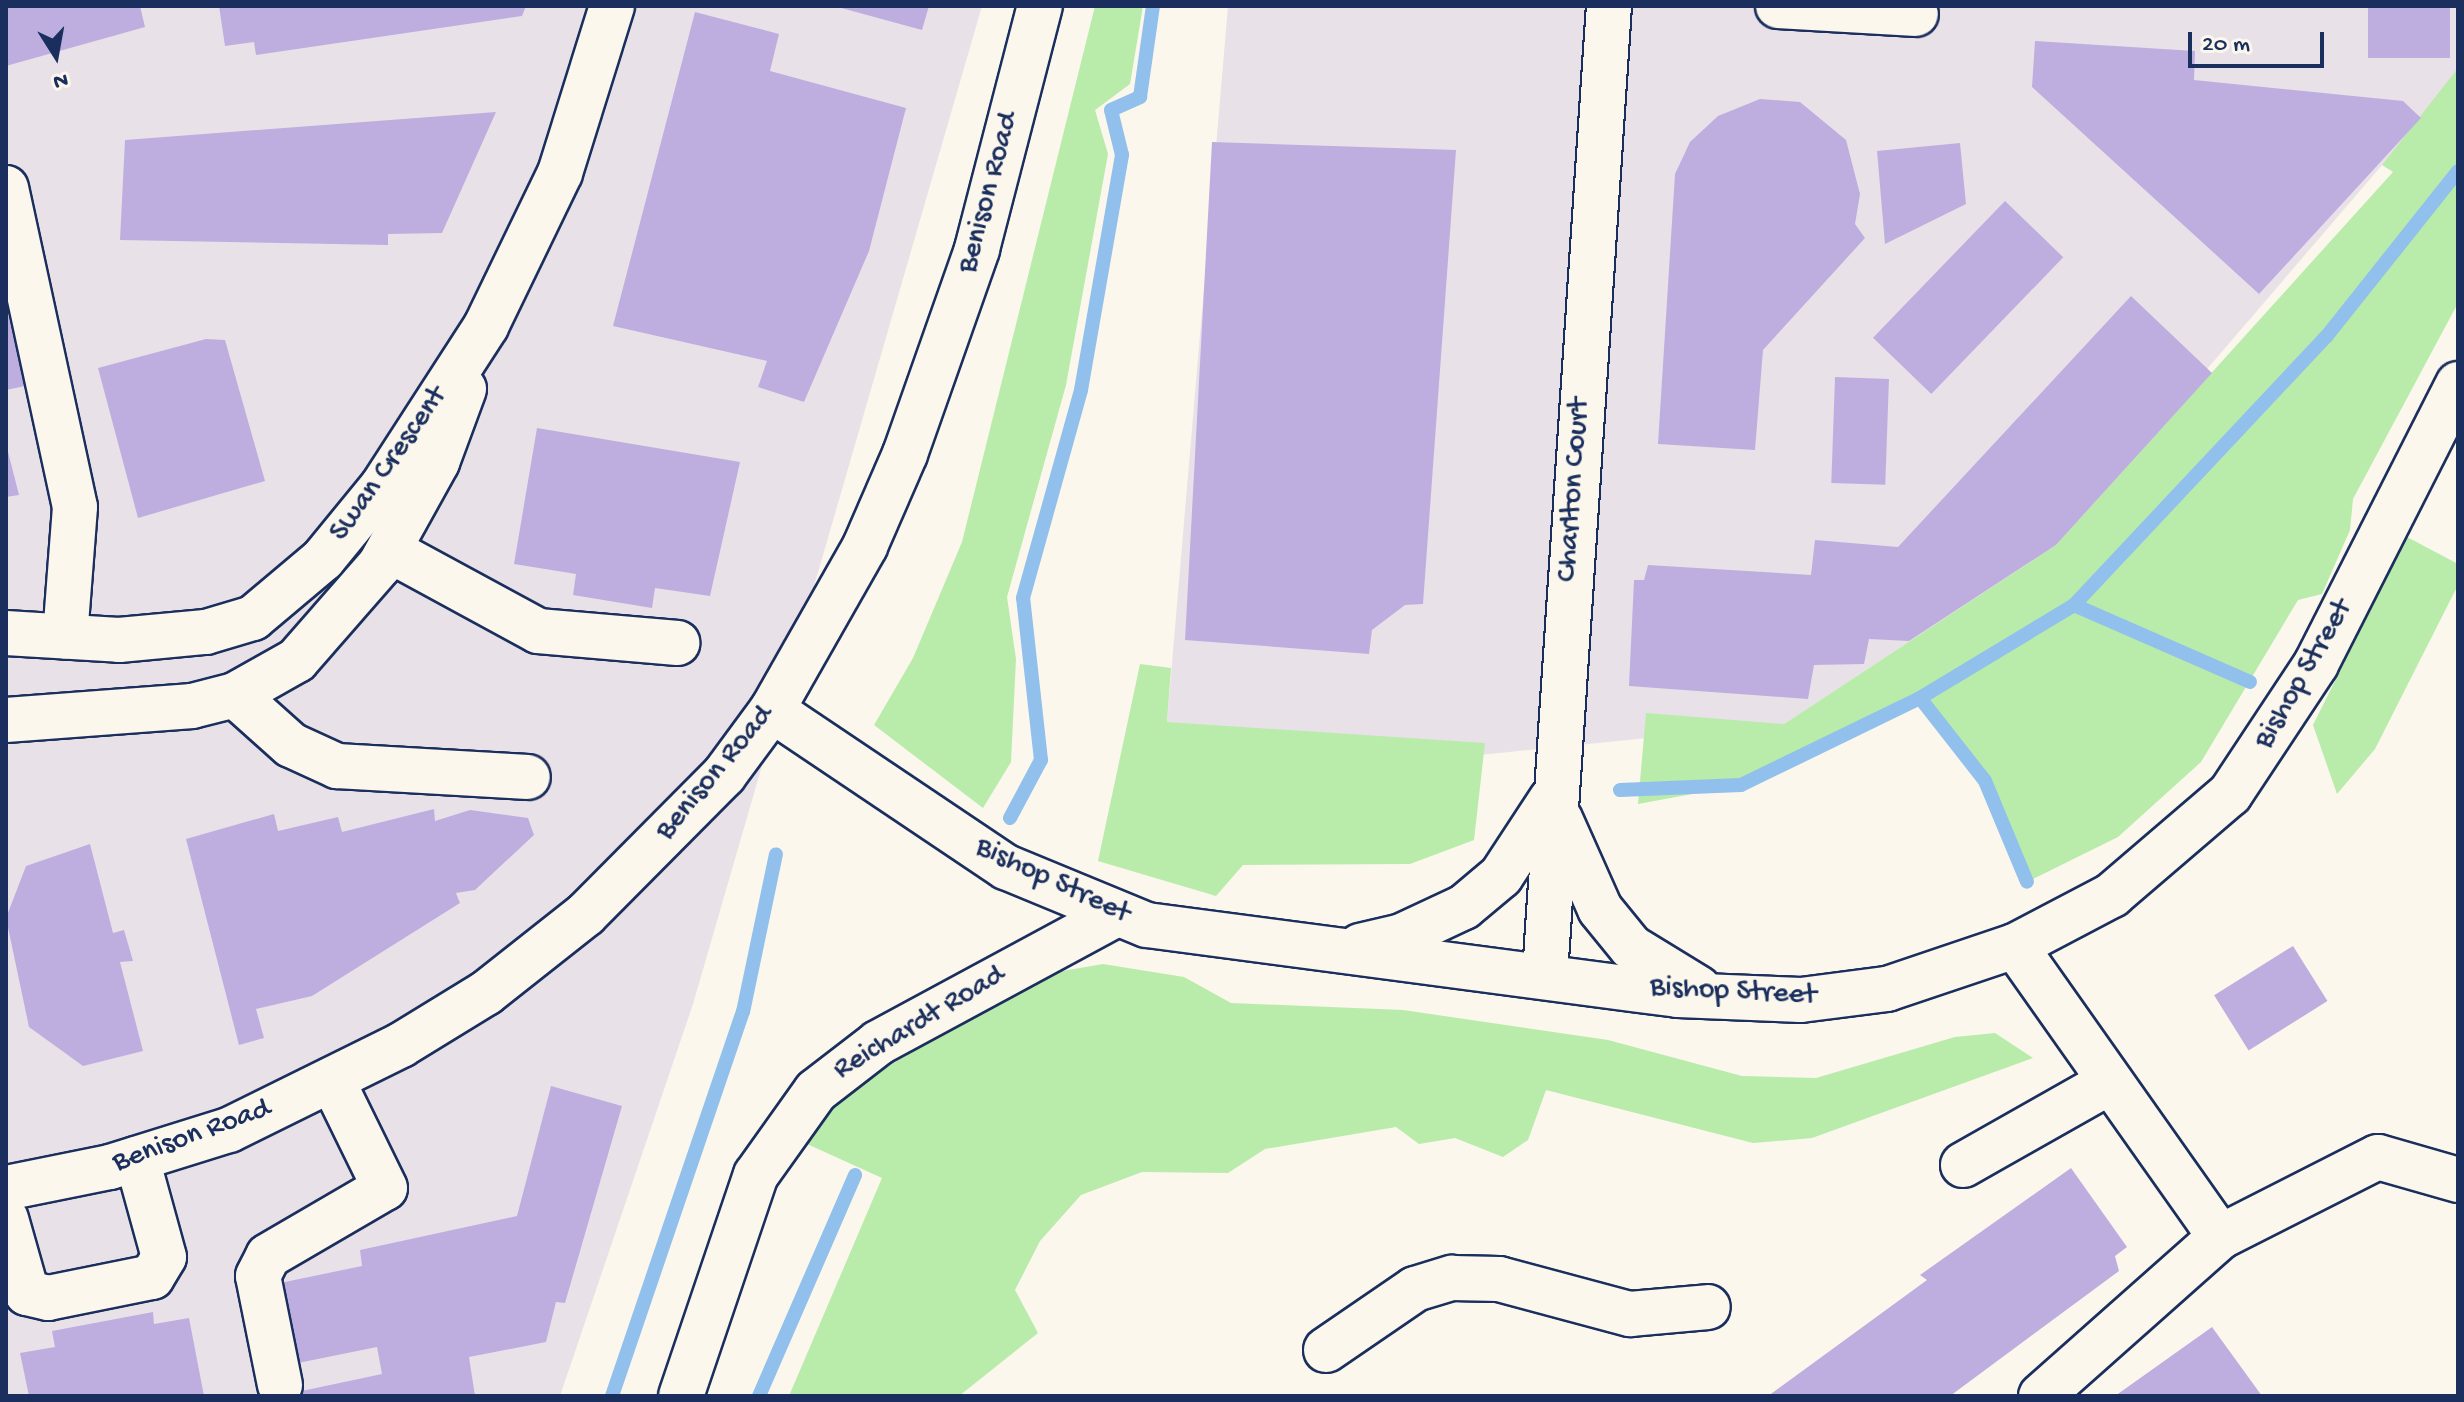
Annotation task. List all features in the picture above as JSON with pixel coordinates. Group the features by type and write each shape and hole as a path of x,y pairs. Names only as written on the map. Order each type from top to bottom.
{"street":[{"name":"Swan Crescent","path":"6,720 149,713 235,695 297,660 333,627 389,550 437,462 486,326 560,173 612,6"},
{"name":"Benison Road","path":"6,1188 137,1159 229,1130 332,1080 486,993 586,914 724,775 772,710 865,546 910,441 977,249 1040,6"},
{"name":"Charlton Court","path":"1545,974 1609,6"},
{"path":"1778,6 1916,14"},
{"path":"6,188 75,507 65,637"},
{"name":"Swan Crescent","path":"6,633 65,637 192,635 253,618 290,591 356,523 486,326"},
{"name":"Bishop Street","path":"772,710 982,853 1113,916 1314,952 1545,974 1734,997 1801,1000 1887,989 2015,946 2144,873 2252,767 2316,664 2458,384"},
{"path":"389,550 538,631 677,643"},
{"path":"235,695 291,745 337,766 528,777"},
{"path":"1314,952 1402,936 1464,907 1501,876 1555,793"},
{"path":"1555,793 1583,880 1631,947 1681,981 1734,997"},
{"name":"Reichardt Road","path":"681,1396 756,1175 816,1091 878,1043 1113,916"},
{"path":"2015,946 2108,1083 2220,1237"},
{"path":"280,1385 258,1276 268,1256 385,1188 332,1080"},
{"path":"1963,1165 2108,1083"},
{"path":"2041,1396 2220,1237 2378,1157 2458,1180"},
{"path":"6,1219 27,1293 48,1298 152,1277 164,1257 137,1159"},
{"path":"1326,1350 1415,1289 1452,1278 1499,1279 1630,1314 1708,1307"}],"shaded area":[{"path":"6,6 982,6 693,1004 560,1396 6,1396"},
{"path":"1228,6 2458,6 2458,68 2449,87 2056,545 1784,724 1480,755 1167,722"}],"green space":[{"path":"1095,6 1143,6 1130,84 1095,110 1108,154 1066,385 1007,597 1016,659 1011,762 983,808 874,725 913,658 962,542"},
{"path":"2458,68 2458,303 2353,499 2350,530 2322,594 2298,600 2201,762 2118,837 2027,882 1985,781 1920,699 1741,785 1638,804 1646,713 1784,724 2056,545 2393,172 2382,165"},
{"path":"2407,537 2458,564 2458,585 2375,749 2337,794 2313,725"},
{"path":"1140,664 1171,668 1167,722 1485,743 1474,840 1410,864 1243,865 1216,896 1098,861"},
{"path":"1103,964 1184,977 1231,1003 1403,1010 1608,1040 1742,1076 1816,1078 1955,1037 1995,1033 2033,1058 1812,1138 1753,1143 1546,1090 1528,1140 1503,1157 1455,1138 1419,1144 1396,1127 1265,1149 1228,1173 1142,1172 1081,1195 1040,1241 1015,1290 1038,1333 959,1396 789,1396 882,1178 796,1139 856,1085 1045,974"}],"building":[{"path":"6,6 140,6 145,27 6,66"},
{"path":"219,6 526,6 522,16 256,55 254,42 225,46"},
{"path":"834,6 929,6 922,30"},
{"path":"2368,6 2450,6 2450,58 2368,58"},
{"path":"695,12 779,34 770,71 906,108 869,251 804,402 758,387 767,361 613,326"},
{"path":"2035,41 2195,51 2194,80 2403,101 2421,118 2259,294 2032,87"},
{"path":"1760,99 1800,102 1846,140 1860,194 1855,224 1865,238 1763,350 1755,450 1658,444 1675,174 1690,142 1718,116"},
{"path":"496,112 442,233 388,234 388,245 120,240 125,140"},
{"path":"1212,142 1456,150 1423,604 1405,605 1372,630 1369,654 1185,640"},
{"path":"1960,143 1966,204 1885,244 1877,151"},
{"path":"2005,201 2063,257 1931,394 1873,338"},
{"path":"2131,296 2212,373 2056,545 1909,641 1869,639 1864,664 1814,665 1808,699 1629,686 1634,580 1644,580 1648,565 1811,575 1815,540 1898,547"},
{"path":"6,306 25,386 6,390"},
{"path":"206,339 225,340 265,481 138,518 98,368"},
{"path":"1835,377 1889,379 1885,485 1831,483"},
{"path":"537,428 740,462 710,596 655,588 652,608 573,595 576,574 514,564"},
{"path":"6,444 19,495 6,497"},
{"path":"434,809 435,821 470,810 528,818 534,835 475,890 456,893 460,903 312,996 256,1009 264,1038 239,1045 186,839 274,814 278,831 338,817 342,832"},
{"path":"90,844 113,933 124,930 133,961 120,962 143,1051 83,1066 29,1027 6,918 26,866"},
{"path":"2293,946 2327,1001 2249,1050 2214,995"},
{"path":"551,1086 622,1106 565,1303 556,1302 546,1342 469,1357 475,1396 278,1396 382,1374 377,1347 298,1363 280,1283 362,1266 360,1250 517,1216"},
{"path":"2071,1168 2127,1247 2115,1256 2119,1271 1950,1396 1768,1396 1927,1280 1920,1275"},
{"path":"153,1312 154,1324 189,1318 204,1396 29,1396 20,1353 55,1347 52,1331"},
{"path":"2212,1327 2262,1396 2115,1396"}],"waterway":[{"path":"1010,818 1041,760 1023,598 1081,390 1122,155 1111,110 1140,97 1153,6"},
{"path":"1620,790 1741,785 1920,698 2074,605 2326,337 2458,171"},
{"path":"2074,605 2250,682"},
{"path":"1920,698 1985,781 2027,882"},
{"path":"612,1396 743,1012 776,854"},
{"path":"759,1396 855,1175"}]}
